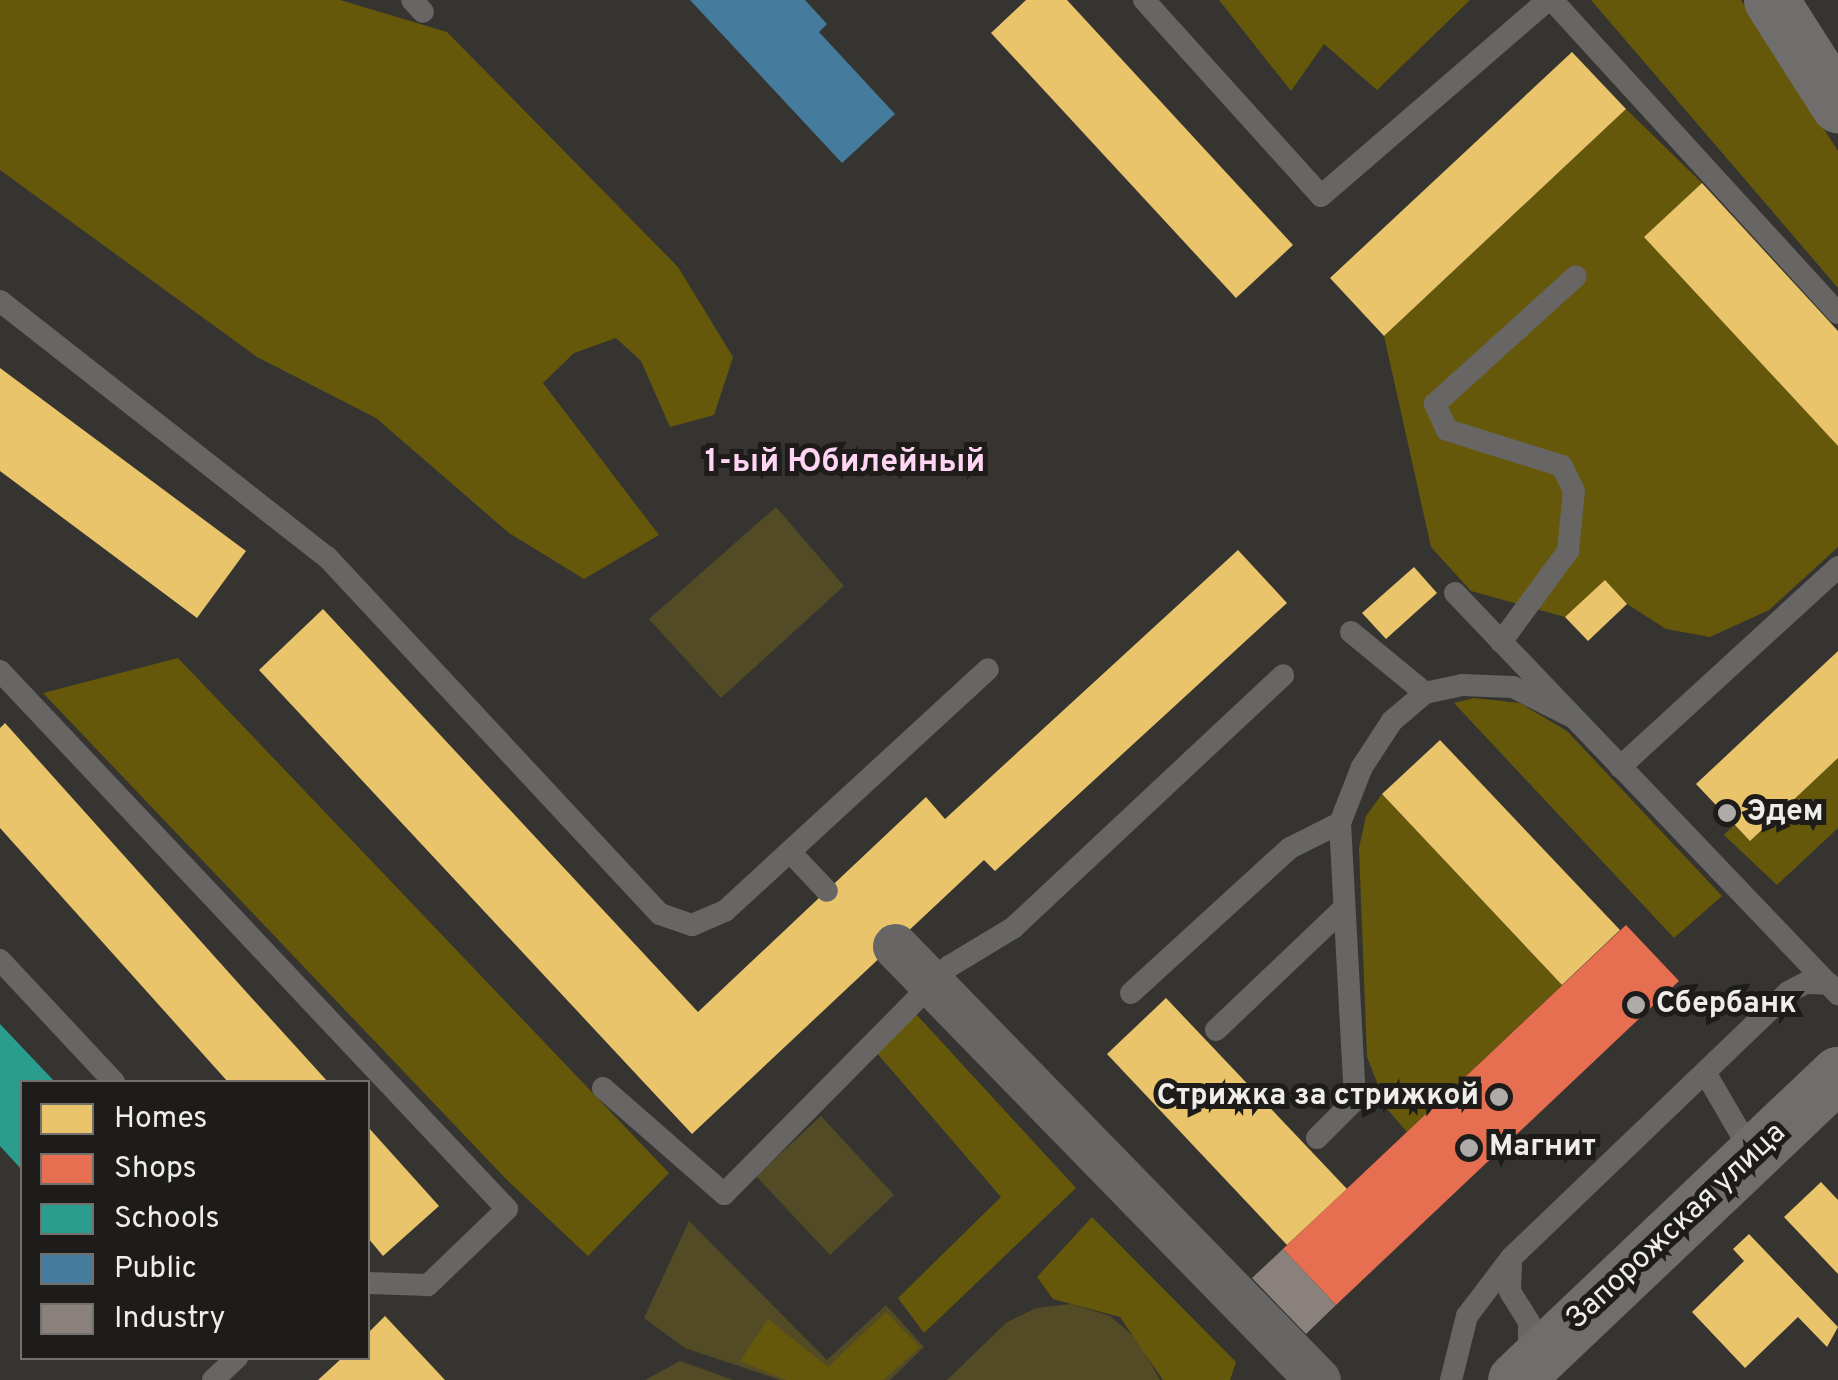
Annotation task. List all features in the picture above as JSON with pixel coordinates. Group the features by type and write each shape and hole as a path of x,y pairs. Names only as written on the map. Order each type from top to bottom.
{"street":[{"path":"1771,0 1838,105"},
{"path":"894,946 1318,1380"},
{"name":"Запорожская улица","path":"1522,1373 1838,1074"}],"lane":[{"path":"1144,0 1321,196 1550,0 1838,313"},
{"path":"1501,642 1568,551 1574,492 1562,466 1447,430 1434,404 1576,276"},
{"path":"0,301 327,557 660,914 692,926 725,911 988,669"},
{"path":"1620,766 1838,568"},
{"path":"1455,593 1833,989"},
{"path":"1351,632 1425,693"},
{"path":"0,672 507,1209 428,1285 370,1283"},
{"path":"603,1088 724,1194 933,983 1013,928 1284,675"},
{"path":"1317,1138 1356,1100 1340,823 1362,767 1392,721 1425,693 1462,685 1513,687 1574,718"},
{"path":"1131,993 1290,848 1340,823"},
{"path":"790,853 827,890"},
{"path":"1216,1030 1344,908"},
{"path":"0,960 112,1080"},
{"path":"1451,1380 1468,1316 1511,1258 1788,992 1833,989"},
{"path":"1706,1074 1753,1155"},
{"path":"1511,1258 1510,1291 1529,1322 1522,1373"},
{"path":"213,1380 234,1360"}],"shaded area":[{"path":"0,0 340,0 447,32 678,267 733,357 714,415 670,427 641,361 616,338 574,353 543,383 659,535 584,579 509,533 376,418 257,357 0,170"},
{"path":"1219,0 1470,0 1377,90 1324,44 1291,91"},
{"path":"1591,0 1741,0 1838,151 1838,288"},
{"path":"1626,109 1702,183 1645,237 1838,446 1838,547 1769,610 1710,637 1666,629 1627,604 1565,617 1471,591 1431,547 1384,336"},
{"path":"776,507 844,586 721,698 649,619"},
{"path":"178,658 669,1173 588,1256 507,1180 43,693"},
{"path":"1474,698 1520,703 1567,731 1722,896 1674,938 1454,703"},
{"path":"1838,758 1838,828 1777,885 1724,835 1734,825 1750,840"},
{"path":"1382,794 1562,985 1407,1132 1388,1110 1367,1057 1359,848 1366,816"},
{"path":"915,1013 1076,1188 924,1333 898,1298 1001,1197 876,1052"},
{"path":"821,1116 894,1195 830,1255 756,1176"},
{"path":"1092,1217 1236,1362 1230,1380 1163,1380 1120,1317 1053,1299 1037,1277"},
{"path":"689,1221 827,1360 886,1305 924,1347 890,1380 780,1380 685,1348 644,1318"},
{"path":"1071,1304 1110,1316 1138,1340 1160,1380 947,1380 1007,1322 1036,1308"},
{"path":"886,1312 920,1347 883,1380 786,1380 740,1361 768,1319 828,1367"},
{"path":"680,1361 733,1380 645,1380"}],"building: Homes":[{"path":"1026,0 1067,0 1293,245 1236,298 991,33"},
{"path":"1572,52 1626,109 1384,336 1330,278"},
{"path":"1702,183 1838,331 1838,446 1644,237"},
{"path":"0,368 246,551 197,618 0,471"},
{"path":"1238,550 1287,603 995,871 984,860 692,1134 259,670 323,609 698,1012 926,797 945,819"},
{"path":"1414,567 1437,593 1386,639 1362,613"},
{"path":"1605,580 1627,604 1588,641 1565,617"},
{"path":"1838,651 1838,758 1750,841 1696,784"},
{"path":"5,723 326,1080 226,1080 0,828 0,728"},
{"path":"1440,740 1620,930 1562,985 1382,794"},
{"path":"1166,998 1347,1189 1287,1245 1107,1054"},
{"path":"370,1129 439,1206 383,1256 370,1240"},
{"path":"1821,1182 1838,1200 1838,1274 1784,1217"},
{"path":"1749,1234 1838,1327 1827,1347 1798,1317 1745,1368 1692,1312 1744,1261 1733,1249"},
{"path":"385,1316 445,1380 318,1380 340,1360 370,1360 370,1331"}],"building: Shops":[{"path":"1626,925 1679,981 1336,1305 1283,1249"}],"building: Schools":[{"path":"0,1024 53,1080 20,1080 20,1168 0,1146"}],"building: Public":[{"path":"690,0 805,0 827,24 819,32 895,114 842,163"}],"building: Industry":[{"path":"1283,1249 1336,1305 1306,1334 1252,1278"}],"place":[{"name":"Эдем","path":"1727,813"},
{"name":"Сбербанк","path":"1636,1005"},
{"name":"Стрижка за стрижкой","path":"1499,1097"},
{"name":"Магнит","path":"1469,1148"}],"district":[{"name":"1-ый Юбилейный","path":"845,463"}]}
